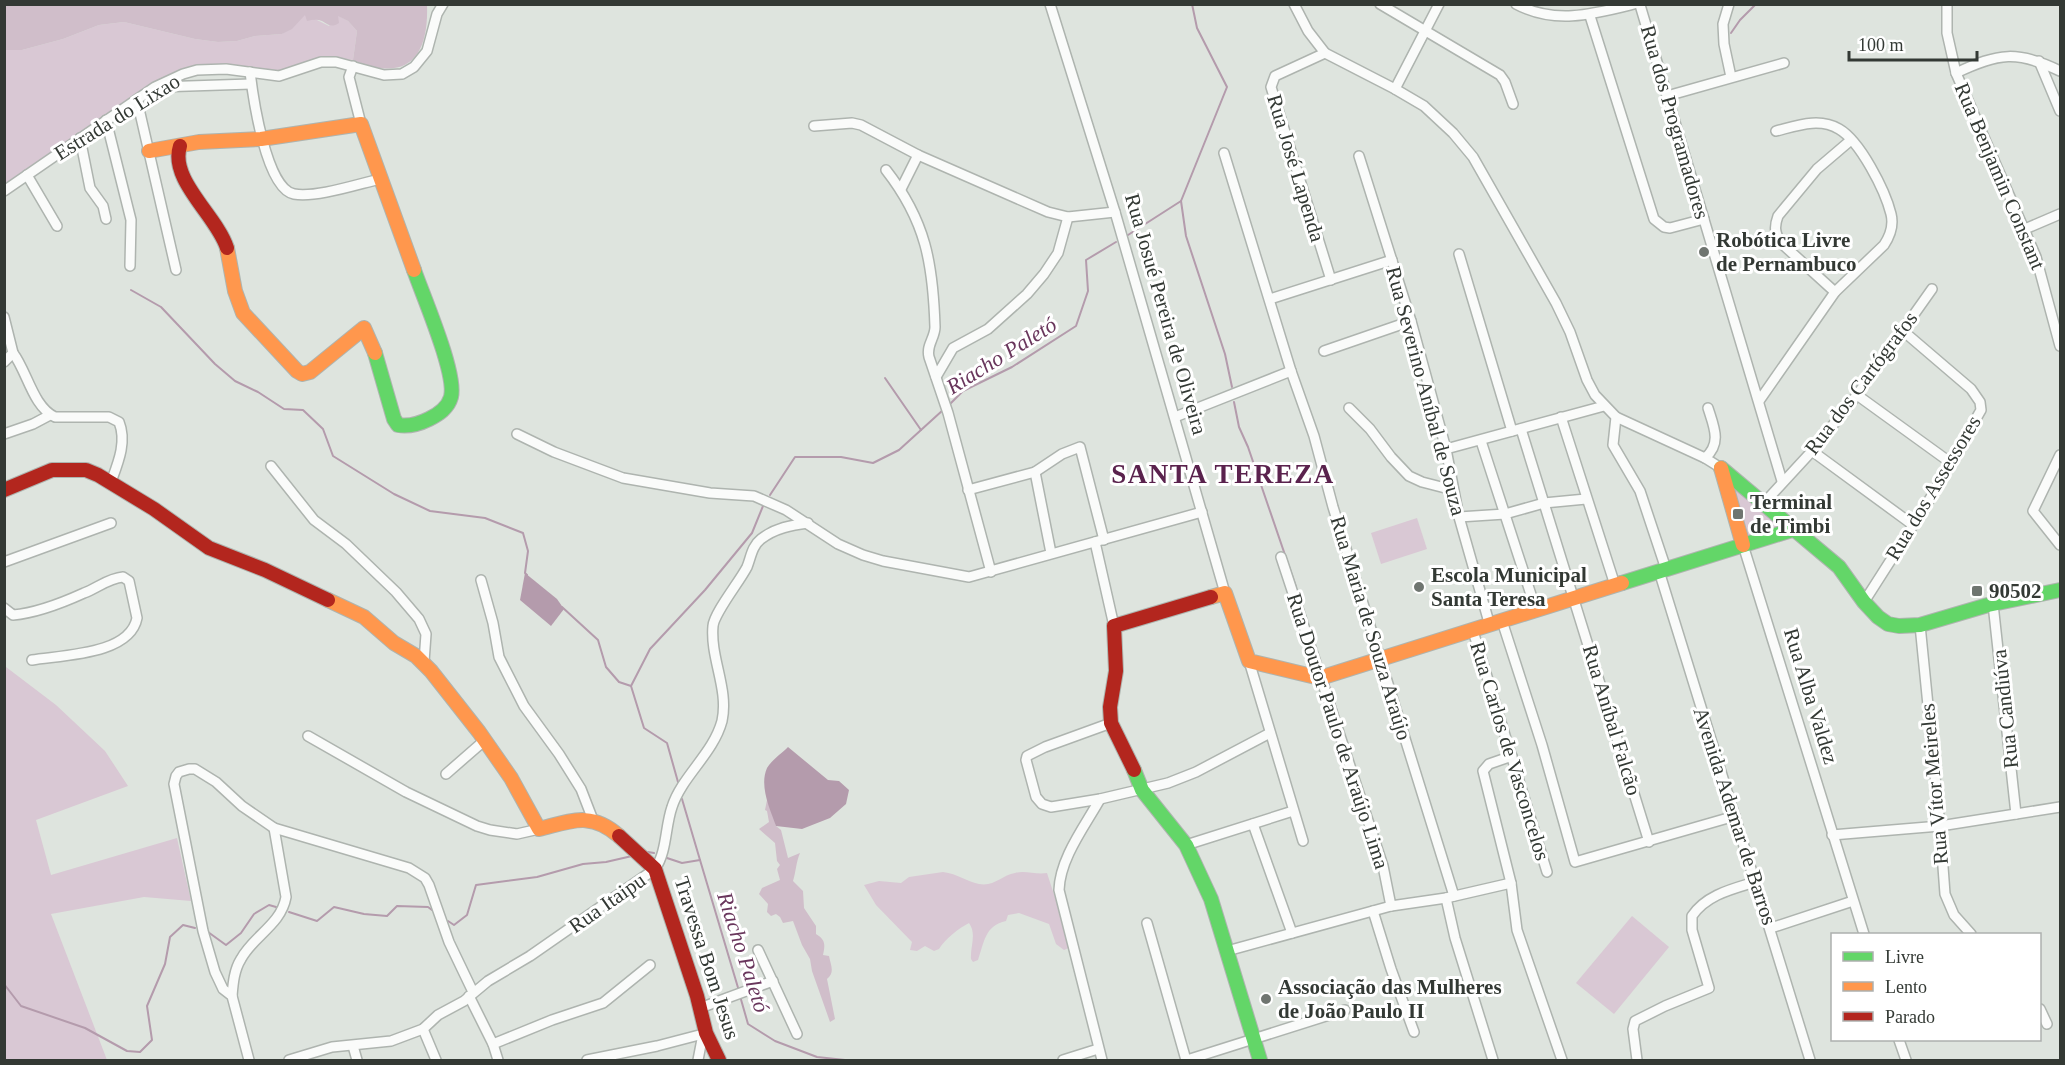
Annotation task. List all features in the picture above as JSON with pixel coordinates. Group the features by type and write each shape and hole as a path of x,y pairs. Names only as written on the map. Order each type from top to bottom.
{"street":[{"name":"Estrada do Lixao","path":"4,190 155,87 177,76 197,70 226,69 279,76 321,62 336,62 384,75 402,74 414,67 427,51 437,14 443,4"},
{"path":"1294,4 1308,31 1325,53 1424,106 1453,133 1473,157 1556,303 1570,332 1587,380 1604,406 1616,417 1706,458 1721,468 1839,567 1864,602 1888,624 1920,625 1993,604 2061,590"},
{"path":"1380,4 1500,75 1513,104"},
{"path":"1395,89 1440,4"},
{"path":"1516,4 1535,13 1563,17 1590,16 1634,4"},
{"path":"1729,4 1723,24 1724,44 1731,77"},
{"name":"Rua Benjamin Constant","path":"1947,4 1947,33 1956,73 2025,229 2044,282 2061,346"},
{"name":"Rua Josué Pereira de Oliveira","path":"1050,5 1115,212 1225,593 1249,660 1303,842"},
{"name":"Rua dos Programadores","path":"1640,5 1782,481"},
{"path":"1590,16 1654,219 1664,227 1670,228 1704,219"},
{"name":"Rua José Lapenda","path":"1325,53 1275,76 1271,87 1331,280"},
{"path":"1956,73 1996,57 2026,57 2061,71"},
{"path":"2039,61 2061,111"},
{"path":"1667,96 1784,63"},
{"path":"180,146 175,156 177,164 190,188 224,238 232,287 243,313 281,355 302,374 310,372 364,328 375,353 395,422 408,427 416,425 445,408 449,403 452,385 450,371 361,124 349,77 353,66"},
{"path":"250,72 261,139 276,177 288,192 318,193 380,178"},
{"path":"155,87 252,84"},
{"path":"137,100 176,270"},
{"path":"106,120 131,220 130,266"},
{"path":"814,126 852,123 861,125 918,155 1048,212 1068,218 1115,212"},
{"path":"1759,401 1835,292 1884,244 1892,227 1891,215 1882,189 1862,155 1839,129 1818,123 1804,123 1776,131"},
{"path":"149,151 200,142 261,139 361,124"},
{"path":"80,138 90,188 103,206 105,219"},
{"path":"1835,292 1780,242 1775,232 1778,216 1817,169 1851,140"},
{"name":"Rua Maria de Souza Araújo","path":"1224,153 1382,659 1450,897 1455,939 1493,1060"},
{"path":"901,189 918,155"},
{"name":"Rua Severino Aníbal de Souza","path":"1359,156 1411,321 1446,449 1459,517 1496,623"},
{"path":"886,170 901,189 920,224 929,260 935,329 927,349 948,413 991,572"},
{"path":"27,175 57,226"},
{"path":"2025,229 2061,214"},
{"path":"936,377 953,348 988,329 1027,294 1044,274 1058,253 1068,218"},
{"name":"Rua Aníbal Falcão","path":"1459,254 1517,430 1544,503 1649,842"},
{"path":"1270,299 1392,260"},
{"name":"Rua dos Cartógrafos","path":"1764,503 1812,451 1857,395 1932,289"},
{"path":"4,317 13,353 19,360 41,405 50,415 55,417 109,417 119,422 122,447 111,483"},
{"path":"1324,351 1411,321"},
{"name":"Rua dos Assessores","path":"1864,602 1951,463 1981,410 1980,402 1971,389 1902,330"},
{"path":"4,362 13,353"},
{"path":"1175,417 1291,371"},
{"path":"1857,395 1951,463"},
{"path":"1446,449 1604,406"},
{"path":"1349,408 1377,436 1391,457 1409,476 1453,490"},
{"path":"1706,458 1713,452 1716,445 1708,408"},
{"path":"4,434 33,424 50,415"},
{"path":"1561,417 1615,585"},
{"name":"Avenida Ademar de Barros","path":"1616,417 1613,445 1640,491 1735,816 1810,1060"},
{"path":"517,434 554,452 623,478 710,492 754,496 786,510 838,544 863,555 883,561 969,577 1202,512"},
{"path":"1481,441 1536,610"},
{"path":"968,489 1035,472 1062,454 1080,447 1114,626 1116,671 1110,707 1111,723 1142,790 1186,845 1211,899 1260,1060"},
{"path":"1812,451 1913,525"},
{"path":"2061,455 2034,511 2061,545"},
{"path":"271,466 314,520 346,544 396,592 419,619 426,634 424,662"},
{"name":"Rua Alba Valdez","path":"1721,468 1864,933"},
{"path":"4,490 52,470 86,470 154,509 209,548 265,570 364,617 394,643 424,662 485,740 511,778 539,829"},
{"path":"1035,472 1051,553"},
{"path":"1459,517 1505,514 1544,503 1586,499"},
{"path":"4,562 111,523"},
{"name":"Rua Itaipu","path":"289,1060 324,1048 391,1041 423,1029 438,1015 495,976 530,956 655,869 675,800 712,744 722,718 723,689 717,667 713,622 745,571 750,556 759,542 780,529 808,523"},
{"path":"1249,660 1320,678 1795,529"},
{"name":"Rua Doutor Paulo de Araújo Lima","path":"1281,557 1383,866 1391,906"},
{"path":"4,608 13,615 35,611 86,593 113,579 123,577 129,581 137,618 136,623 123,639 107,648 32,660"},
{"path":"481,580 493,623 494,640 499,657 524,706 581,789 593,819"},
{"path":"1114,626 1225,593"},
{"name":"Rua Candiúva","path":"1993,604 2016,814"},
{"name":"Rua Carlos de Vasconcelos","path":"1496,623 1542,745 1575,862 1649,842"},
{"name":"Rua Vítor Meireles","path":"1920,625 1945,894 1954,915 1970,933"},
{"name":"Rua Carlos de Vasconcelos","path":"1473,631 1547,872"},
{"path":"1111,723 1045,747 1026,758 1036,797 1042,804 1051,807 1142,790 1196,772 1270,733"},
{"path":"308,736 406,792 490,830 517,834 578,819 593,819 622,838 655,869"},
{"path":"446,774 485,740"},
{"path":"1512,756 1489,764 1483,771 1510,883 1517,930 1562,1060"},
{"path":"232,996 223,989 215,972 203,931 174,784 176,776 183,770 189,769 205,774 242,806 274,828 409,868 425,878 433,892 449,942 498,1060"},
{"path":"1100,799 1062,871 1059,890 1102,1060"},
{"path":"1832,835 1940,826 2061,807"},
{"path":"1186,845 1293,811"},
{"path":"1649,842 1735,816"},
{"path":"1253,824 1292,933"},
{"path":"249,1060 232,996 234,977 241,958 276,919 286,900 274,828"},
{"name":"Travessa Bom Jesus","path":"655,869 700,1008 705,1034 719,1060"},
{"path":"1637,1060 1633,1029 1635,1021 1709,988 1692,930 1692,916 1696,910 1718,894 1755,882"},
{"path":"1227,951 1391,906 1450,897 1510,883"},
{"path":"1771,928 1853,901"},
{"path":"1373,911 1390,969 1414,1032"},
{"path":"1147,922 1186,1060 1345,1010"},
{"path":"758,950 797,1034"},
{"path":"493,1044 603,1002 650,965"},
{"path":"700,1008 773,981"},
{"path":"2041,1011 2047,1024"},
{"path":"423,1029 436,1060"},
{"path":"587,1060 705,1034 698,1060"},
{"path":"1899,1041 1906,1060"},
{"path":"353,1046 357,1060"},
{"path":"1063,1060 1098,1049"}],"shaded area":[{"path":"5,5 427,5 427,24 424,39 411,61 400,67 387,69 353,60 357,31 348,21 338,16 339,23 330,25 318,20 307,21 305,15 292,29 282,34 218,42 195,39 124,22 99,25 63,39 22,50 5,50"},
{"path":"305,14 329,26 337,15 348,21 357,31 353,60 315,59 280,72 182,70 5,187 5,50 22,50 63,39 99,25 124,22 195,39 218,42 237,41 255,36 282,34"},
{"path":"1721,468 1795,529 1743,545"},
{"path":"1417,518 1427,549 1381,564 1371,533"},
{"path":"525,573 557,599 564,609 551,626 520,600"},
{"path":"5,661 6,667 56,705 105,751 128,786 36,820 51,875 177,838 191,901 144,897 51,914 107,1060 5,1060"},
{"path":"788,747 828,780 839,781 849,790 846,804 830,818 802,829 776,826 765,790 767,768"},
{"path":"767,800 773,808 776,826 781,830 788,858 800,853 793,881 803,891 804,908 816,926 816,934 823,941 823,955 829,956 832,971 827,979 835,1019 830,1022 810,959 793,921 783,923 776,914 771,916 767,912 768,904 759,894 762,888 780,880 777,869 780,865 777,861 775,843 759,829 769,822 765,810"},
{"path":"943,872 979,884 994,882 1019,872 1047,873 1071,947 1064,950 1056,944 1049,924 1019,913 1008,915 1006,921 999,923 989,931 978,960 973,962 971,959 973,932 969,923 952,934 939,949 934,951 925,946 917,951 910,950 912,942 876,905 864,885 879,881 901,883 909,877"},
{"path":"1632,916 1669,947 1614,1014 1576,983"}],"waterway":[{"name":"Riacho Paletó","path":"1128,235 1181,201 1227,87 1197,28 1192,4"},
{"path":"1731,33 1756,4"},
{"path":"1181,201 1186,236 1225,354 1232,387"},
{"name":"Riacho Paletó","path":"948,406 963,391 1012,367 1076,326 1088,291 1086,260 1116,242"},
{"path":"131,290 161,307 215,364 235,381 258,392 284,409 303,410 323,429 333,456 394,494 430,511 485,518 523,533 528,551 525,573 527,575"},
{"path":"885,378 921,430"},
{"path":"1234,402 1239,427 1296,587"},
{"name":"Riacho Paletó","path":"770,495 795,457 841,457 873,463 899,450 943,410"},
{"name":"Riacho Paletó","path":"678,782 667,743 644,728 631,686 650,649 705,590 752,533 763,506"},
{"path":"562,607 598,640 606,667 619,682 631,686"},
{"path":"1328,682 1345,738"},
{"path":"667,858 682,863 700,860 682,799"},
{"path":"648,852 654,853"},
{"path":"448,921 454,925 467,915 476,885 537,877 583,864 632,856"},
{"name":"Riacho Paletó","path":"700,860 739,991"},
{"path":"208,932 226,945 241,933 254,914 269,905 276,907"},
{"path":"289,912 317,921 334,907 364,914 387,916 397,906 428,907 432,910"},
{"path":"4,984 21,1006 85,1028 127,1051 140,1052 152,1040 147,1006 165,964 170,937 183,925 195,928"},
{"name":"Riacho Paletó","path":"740,996 748,1024 775,1041 817,1057 845,1060"}],"traffic: fast":[{"path":"375,353 394,419 398,425 418,424 440,413 448,404 452,386 449,371 414,270"},
{"path":"1721,468 1839,567 1864,602 1888,624 1920,625 1988,605 2060,590"},
{"path":"1622,583 1795,529"},
{"path":"1134,770 1142,790 1186,845 1211,899 1260,1060"}],"traffic: slow":[{"path":"149,151 199,142 261,139 361,124 414,270"},
{"path":"227,248 235,291 243,313 297,371 302,374 310,372 364,328 375,353"},
{"path":"1721,468 1743,545"},
{"path":"1211,597 1225,593 1249,661 1320,678 1622,583"},
{"path":"328,600 364,617 394,643 416,656 431,671 479,732 511,778 539,829 580,820 599,823 619,836"}],"traffic: jam":[{"path":"180,146 178,159 181,172 187,185 222,236 227,248"},
{"path":"4,490 52,470 86,470 154,509 209,548 265,570 328,600"},
{"path":"1134,770 1111,723 1110,707 1116,671 1114,626 1211,597"},
{"path":"619,836 655,869 697,996 706,1033 719,1060"}],"place":[{"name":"Robótica Livre de Pernambuco","path":"1704,252"},
{"name":"Terminal de Timbi","path":"1738,514"},
{"name":"Escola Municipal Santa Teresa","path":"1419,587"},
{"name":"90502","path":"1977,591"},
{"name":"Associação das Mulheres de João Paulo II","path":"1266,999"}],"district":[{"name":"SANTA TEREZA","path":"1223,474"}]}
